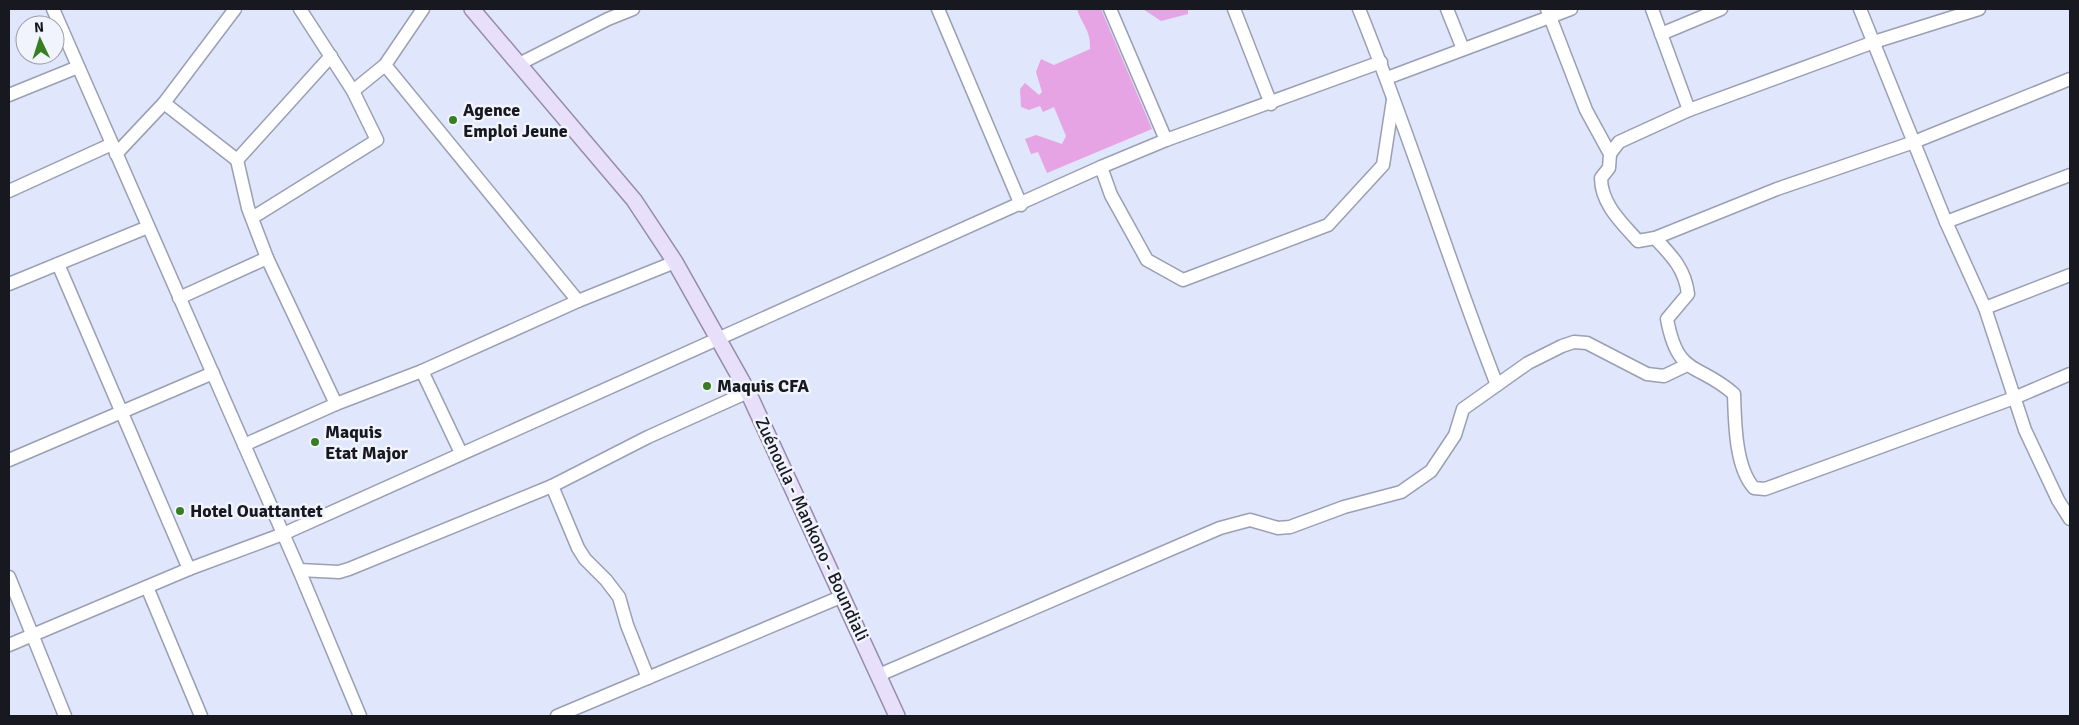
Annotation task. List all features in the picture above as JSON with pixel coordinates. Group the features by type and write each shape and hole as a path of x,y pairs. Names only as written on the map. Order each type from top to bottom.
{"main road":[{"name":"Zuénoula - Mankono - Boundiali","path":"472,9 634,200 675,262 748,392 897,716"}],"street":[{"path":"53,9 299,570 360,716"},
{"path":"9,191 114,149 164,103 235,9"},
{"path":"252,218 377,140 353,91 300,9"},
{"path":"353,91 385,65 423,9"},
{"path":"520,64 608,19 633,9"},
{"path":"938,9 1021,205"},
{"path":"1110,9 1166,140"},
{"path":"1234,9 1271,104"},
{"path":"1359,9 1387,78 1460,290 1497,385"},
{"path":"1447,9 1463,49"},
{"path":"1387,78 1463,49 1548,13 1571,9"},
{"path":"1652,9 1689,110"},
{"path":"1661,34 1721,9"},
{"path":"1860,9 1946,222 1985,308 2014,398 2034,452 2070,519"},
{"path":"1610,154 1619,142 1689,110 1874,42 1979,9"},
{"path":"1548,13 1586,110 1610,154 1609,168 1601,178 1601,188 1611,209 1638,240 1655,238 1778,189 1914,142 2070,79"},
{"path":"237,160 330,56"},
{"path":"9,645 189,569 283,534 718,337 1021,205 1101,167 1166,140 1271,104 1380,62"},
{"path":"385,65 578,301"},
{"path":"9,95 78,67"},
{"path":"1101,167 1111,195 1147,260 1183,280 1328,225 1383,164 1393,100"},
{"path":"164,103 237,160 252,218 267,258 336,404"},
{"path":"1946,222 2070,175"},
{"path":"9,284 148,227"},
{"path":"1655,238 1675,259 1686,278 1688,294 1667,319 1677,353 1687,365 1726,387 1734,394 1736,436 1746,479 1754,488 1765,489 2014,398 2070,374"},
{"path":"180,298 267,258"},
{"path":"244,444 336,404 422,371 578,301 675,262"},
{"path":"58,264 189,569"},
{"path":"1985,308 2070,275"},
{"path":"879,675 1220,528 1250,520 1265,526 1290,527 1344,507 1401,492 1431,471 1455,435 1463,409 1528,364 1562,346 1574,342 1587,343 1647,374 1664,376 1687,365"},
{"path":"422,371 461,453"},
{"path":"9,460 212,373"},
{"path":"299,570 338,572 349,569 552,486 648,437 748,392"},
{"path":"552,486 578,548 585,559 606,580 619,597 627,625 648,678"},
{"path":"9,577 65,716"},
{"path":"147,587 201,716"},
{"path":"565,715 843,596"}],"shaded area":[{"path":"1077,9 1101,9 1152,129 1047,173 1038,152 1031,154 1025,139 1036,135 1062,144 1066,136 1054,107 1043,112 1040,106 1029,110 1021,107 1020,89 1025,83 1039,95 1042,92 1036,72 1041,59 1054,65 1090,49 1088,32"},
{"path":"1143,9 1188,9 1188,14 1161,21"}],"place":[{"name":"Agence Emploi Jeune","path":"453,120"},
{"name":"Maquis CFA","path":"707,386"},
{"name":"Maquis Etat Major","path":"315,442"},
{"name":"Hotel Ouattantet","path":"180,511"}]}
